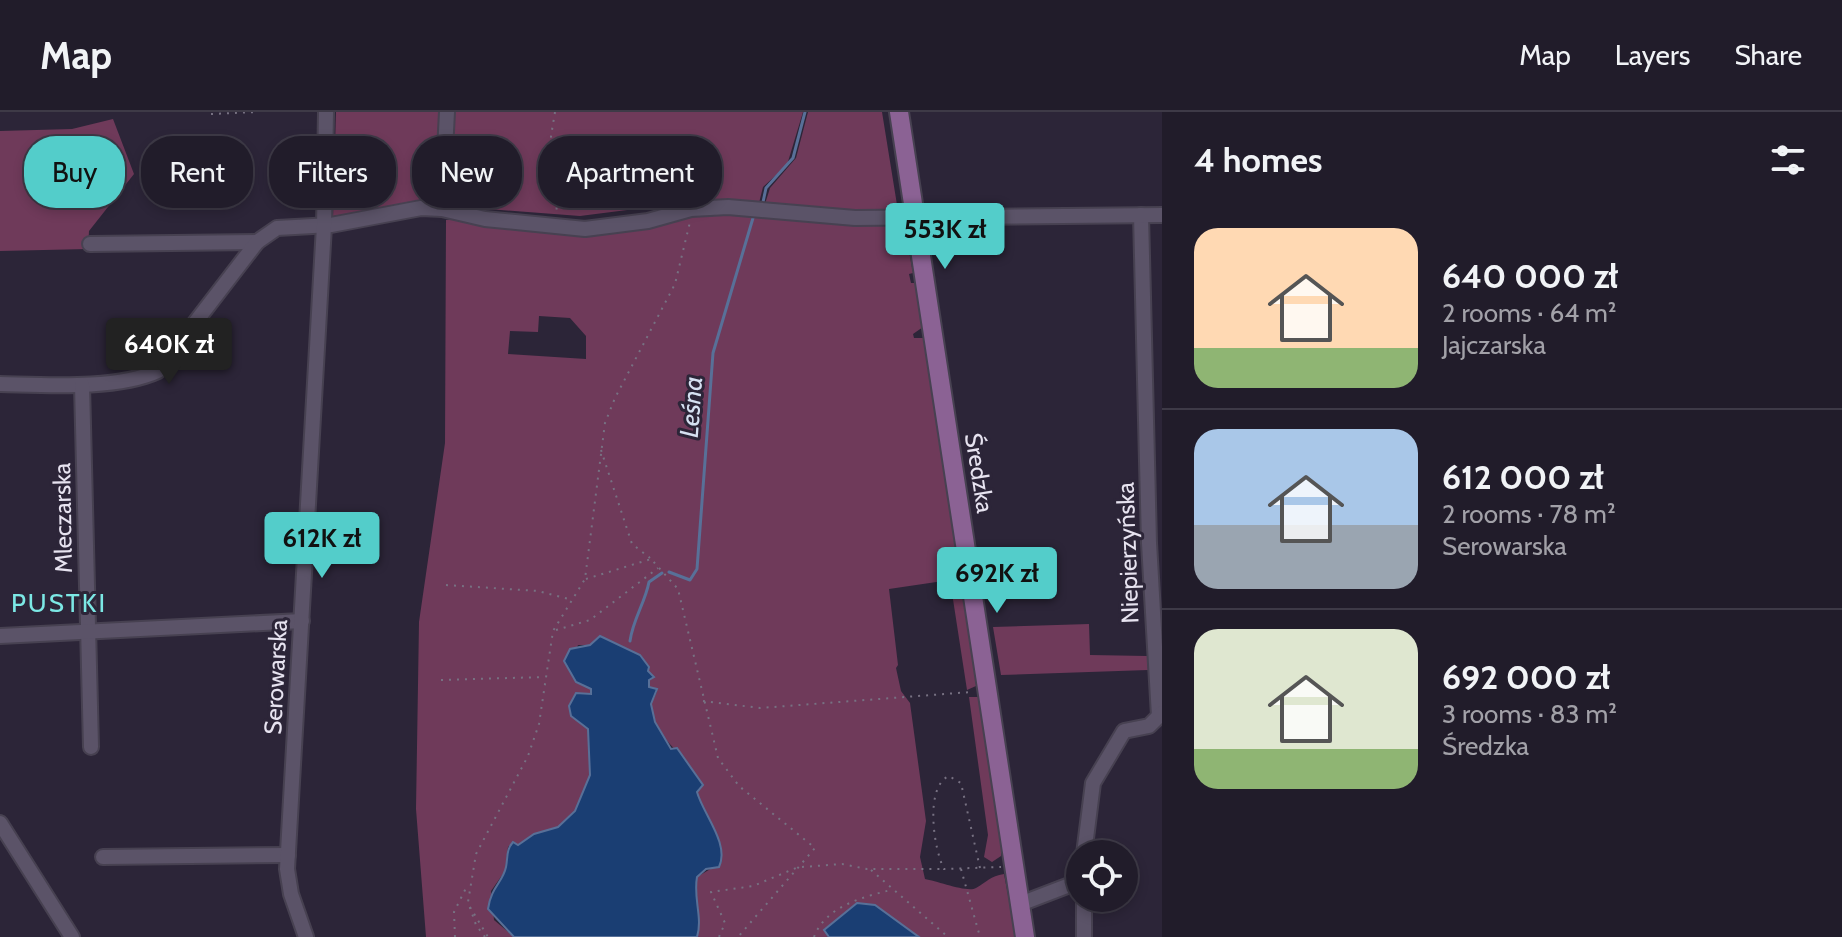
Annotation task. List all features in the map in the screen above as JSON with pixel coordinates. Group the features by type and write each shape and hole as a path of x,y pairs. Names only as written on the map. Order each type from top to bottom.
{"main road":[{"name":"Średzka","path":"899,112 1025,937"}],"street":[{"name":"Serowarska","path":"306,937 291,894 288,855 324,226 326,112"},
{"path":"442,209 447,112"},
{"path":"0,384 82,385 147,376 158,371 257,242 277,228 324,226 421,208 442,209 485,219 585,229 648,221 691,209 728,207 855,218 1162,215"},
{"name":"Niepierzyńska","path":"1086,840 1093,783 1124,731 1149,726 1161,715 1154,662 1141,215"},
{"path":"90,244 257,242"},
{"path":"1145,381 1162,381"},
{"name":"Mleczarska","path":"82,385 91,747"},
{"path":"0,636 302,621"},
{"path":"0,823 72,937"},
{"path":"103,857 288,855"},
{"path":"1020,904 1066,886"},
{"path":"1084,912 1084,937"}],"path":[{"path":"211,114 256,112"},
{"path":"555,112 551,136 556,227"},
{"path":"486,937 468,902 476,854 528,756 539,724 553,631 585,579 601,449 615,398 675,284 686,247 691,209"},
{"path":"601,449 632,544 664,571 678,589 686,629 696,653 703,701 718,758 729,776 815,848 738,937"},
{"path":"585,579 651,559"},
{"path":"553,631 590,620 659,567"},
{"path":"446,585 538,591 570,600"},
{"path":"441,680 545,677"},
{"path":"703,701 760,708 988,691"},
{"path":"944,869 937,856 933,807 938,786 949,776 961,783 967,797 980,868"},
{"path":"719,937 725,923 711,892 753,886 799,867 818,864 870,869 961,869 1014,865"},
{"path":"870,869 948,937"},
{"path":"961,869 980,937"},
{"path":"455,937 454,912 467,886"},
{"path":"464,893 472,889"},
{"path":"814,937 819,923 857,898 893,889"}],"shaded area":[{"path":"336,112 444,112 443,136 412,136 412,205 396,207 396,136 335,136"},
{"path":"451,112 803,112 787,165 763,187 759,203 722,202 722,136 538,136 538,208 643,208 580,216 475,208 522,208 522,136 451,136"},
{"path":"808,112 882,112 898,211 836,211 765,204 770,188 796,158"},
{"path":"113,119 119,136 24,136 24,208 107,208 89,231 88,249 0,251 0,131 72,129"},
{"path":"125,150 134,174 125,185"},
{"path":"333,208 390,208 333,216"},
{"path":"693,211 898,223 905,229 913,273 909,274 911,283 916,283 923,327 913,334 914,338 925,338 976,677 976,686 967,690 950,580 889,589 896,668 901,691 910,703 926,821 920,857 925,879 960,888 976,888 1004,874 1016,937 919,937 875,905 824,929 829,937 697,937 697,877 722,862 718,846 703,812 693,773 656,726 651,706 657,689 649,687 645,667 627,649 600,636 590,645 578,645 572,665 575,674 591,688 591,695 576,693 569,706 571,716 588,729 590,775 575,811 558,827 534,834 517,845 513,842 508,847 505,871 491,891 494,920 514,937 426,937 416,809 419,622 445,443 446,220 466,218 517,229","holes":["539,316 570,318 586,336 586,359 508,354 510,331 538,332"]},
{"path":"1089,624 1090,655 1147,656 1148,670 1001,675 993,627"},
{"path":"969,697 979,697 1001,837 1001,856 992,862 984,857 988,835"}],"water":[{"path":"600,636 640,655 649,667 648,671 654,677 649,680 649,687 657,689 651,704 655,722 671,749 677,748 703,785 697,792 718,839 721,858 719,867 706,869 697,877 697,937 514,937 488,909 513,842 518,845 534,834 558,827 575,811 590,775 588,729 571,716 569,706 576,693 591,694 591,689 576,682 564,661 570,649 590,645"},
{"path":"857,903 875,905 919,937 829,937 824,930"}],"waterway":[{"name":"Leśna","path":"763,202 766,188 793,158 805,112"},
{"name":"Leśna","path":"669,572 690,580 697,569 713,353 753,218"},
{"name":"Leśna","path":"630,641 649,582 662,573"}],"district":[{"name":"PUSTKI","path":"59,603"}]}
